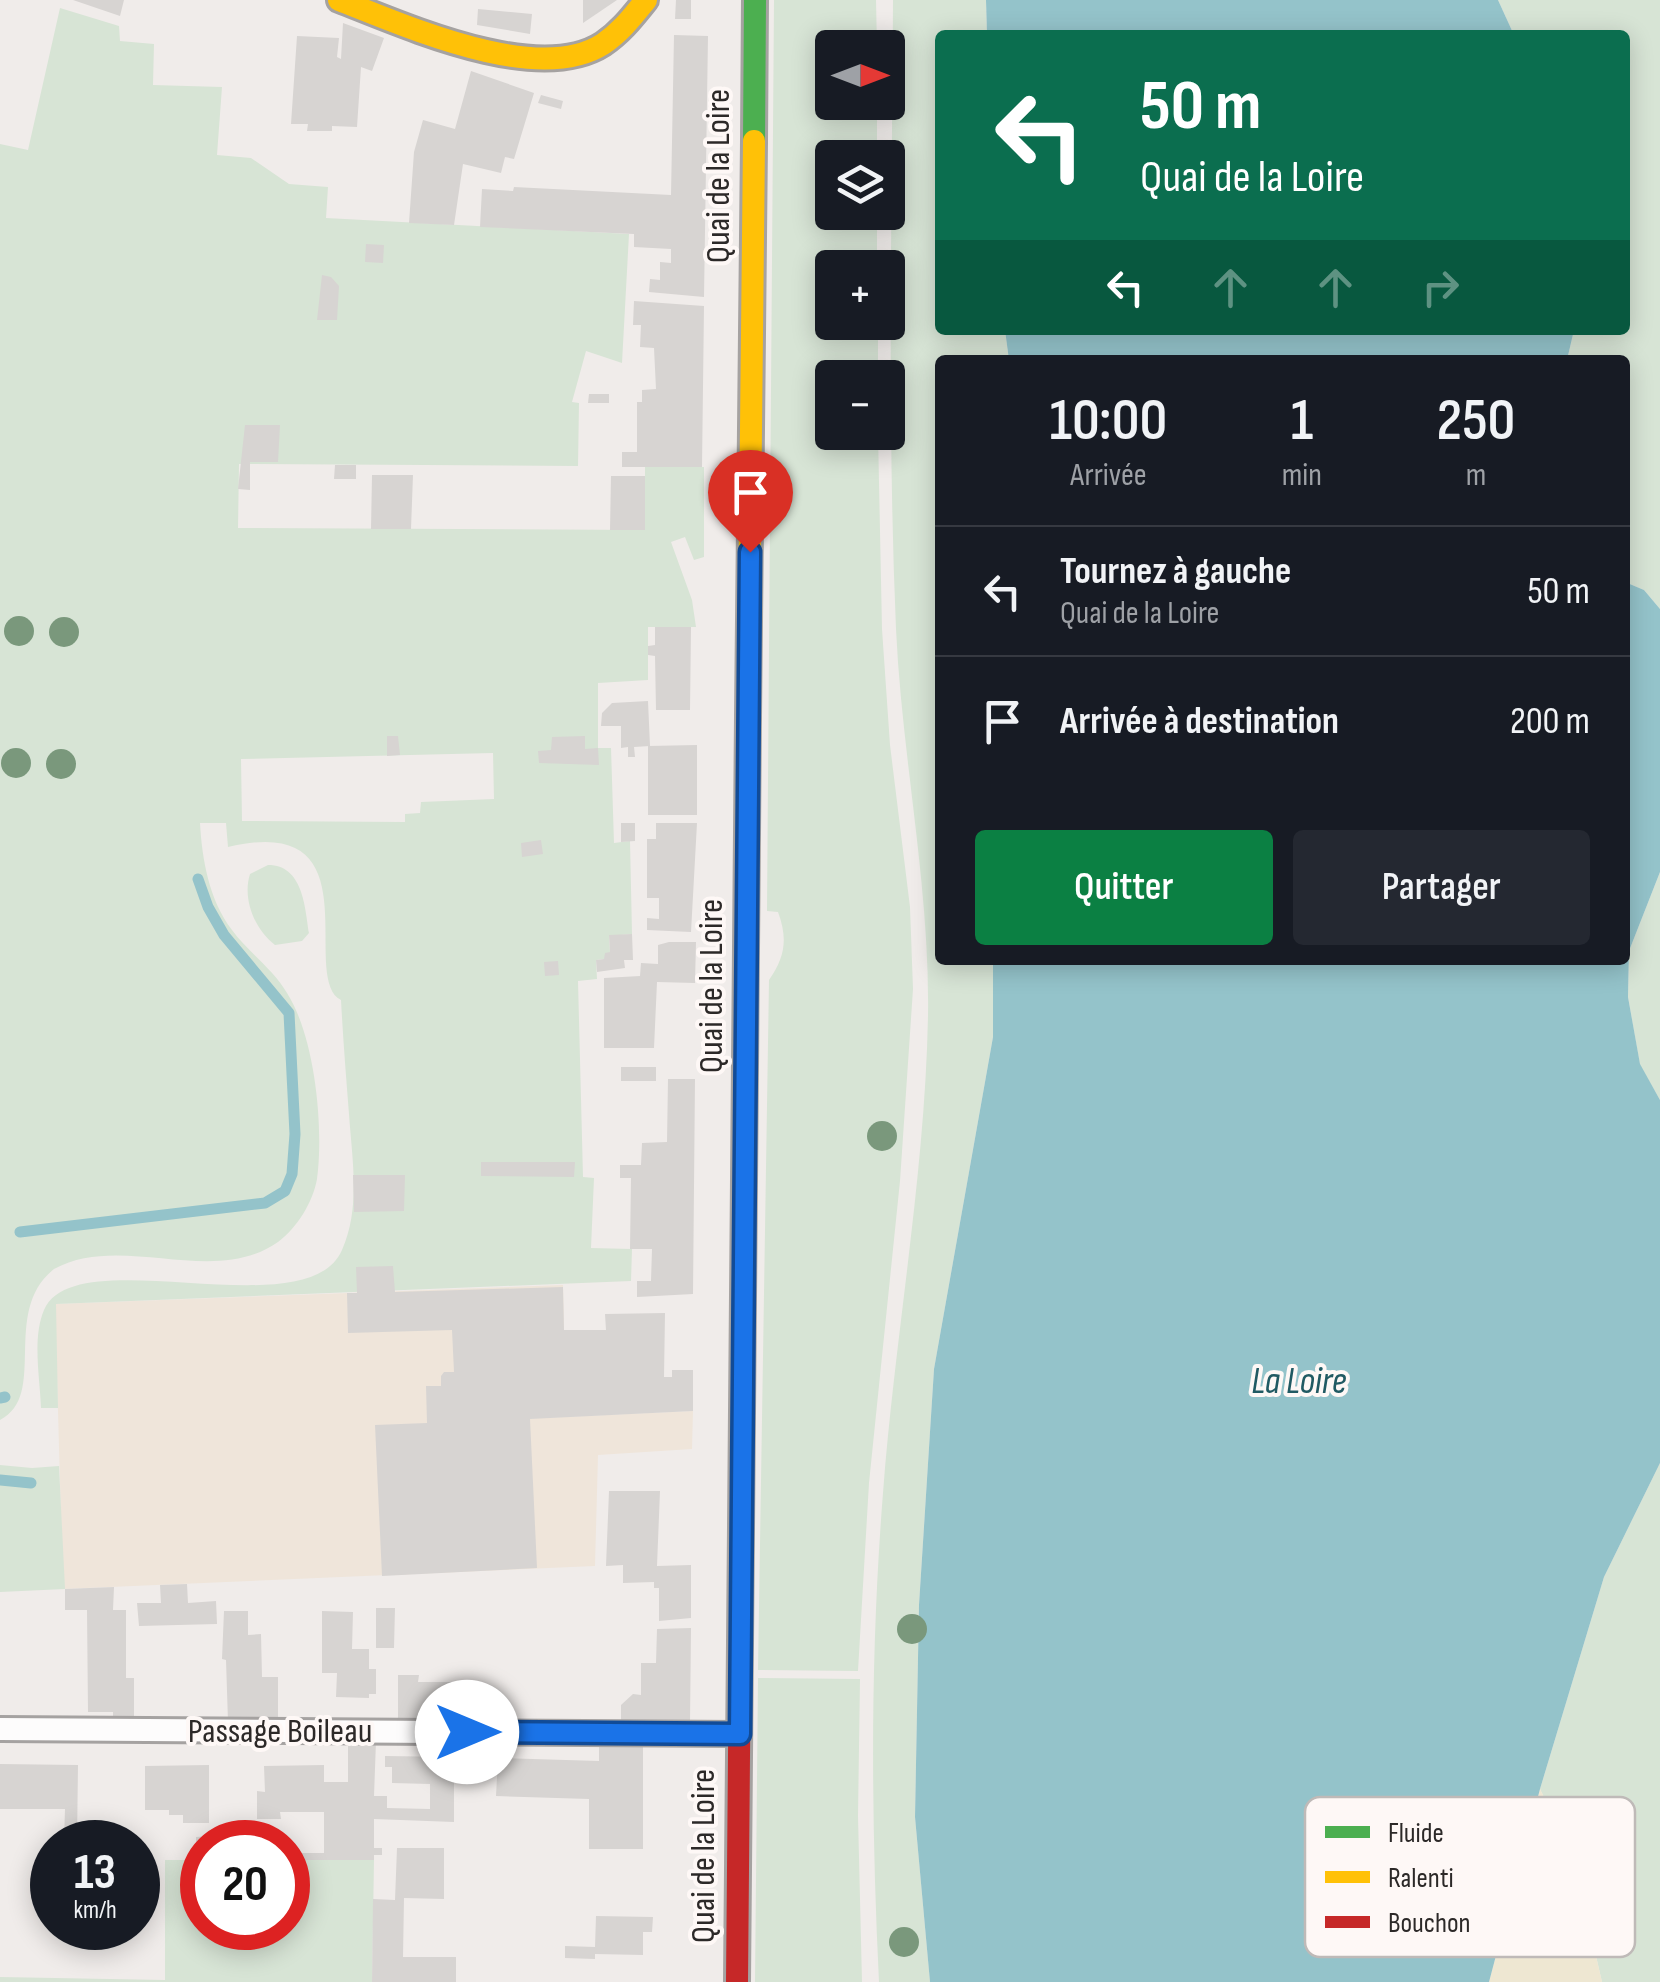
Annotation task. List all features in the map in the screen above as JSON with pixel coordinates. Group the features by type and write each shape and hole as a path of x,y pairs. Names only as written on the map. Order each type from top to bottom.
{"main road":[{"path":"338,0 496,55 558,60 593,49 622,29 646,0"},
{"name":"Quai de la Loire","path":"737,1977 754,0"}],"lane":[{"name":"Passage Boileau","path":"0,1729 740,1734"}],"shaded area":[{"path":"563,1285 564,1330 497,1420 693,1411 692,1449 598,1455 595,1566 63,1589 55,1304"}],"green space":[{"path":"774,0 876,0 877,30 815,30 815,120 877,120 877,140 815,140 815,230 877,230 877,250 815,250 815,340 878,340 878,360 815,360 815,450 878,450 882,629 890,745 910,907 913,989 900,1181 869,1483 858,1671 758,1670 769,980 782,955 784,939 778,912 767,911"},
{"path":"893,0 986,0 987,30 935,30 935,335 1006,335 1008,355 935,355 935,965 993,965 993,1037 934,1369 919,1605 915,1817 930,1982 879,1982 874,1860 874,1676 879,1554 888,1433 916,1195 928,1016 925,919 899,678 893,550 892,450 905,450 905,360 891,360 891,340 905,340 905,250 891,250 892,230 905,230 905,140 892,140 892,120 905,120 905,30 893,30"},
{"path":"1498,0 1660,0 1660,609 1644,590 1630,584 1630,355 1568,355 1573,335 1630,335 1630,30 1512,30"},
{"path":"60,8 119,26 120,41 154,44 153,85 222,87 217,155 251,158 289,184 328,187 326,218 629,234 622,363 586,351 572,402 579,403 578,466 239,464 238,528 645,530 645,467 704,467 704,557 694,560 685,537 671,542 692,600 696,627 648,627 648,680 598,683 598,748 611,748 614,843 630,841 632,934 609,936 610,952 604,959 596,960 597,979 578,981 583,1177 594,1178 591,1248 632,1249 631,1281 56,1304 58,1408 41,1408 40,1321 44,1310 64,1290 99,1282 143,1280 285,1283 320,1273 342,1250 348,1234 354,1183 341,1000 330,985 324,901 318,874 302,852 274,842 228,847 226,823 200,823 205,865 218,906 238,938 281,984 297,1011 304,1033 318,1109 315,1188 292,1229 278,1242 253,1255 196,1261 109,1256 80,1259 54,1269 38,1287 30,1307 22,1392 14,1408 0,1420 0,144 28,150","holes":["493,753 494,799 421,802 420,813 405,814 405,822 242,821 241,759"]},
{"path":"268,865 289,872 300,889 309,933 302,941 275,945 252,913 248,894 250,874"},
{"path":"1660,872 1660,1100 1640,1065 1628,997 1630,948"},
{"path":"1660,1463 1660,1982 1602,1982 1596,1957 1635,1957 1635,1797 1544,1797 1540,1789 1604,1577"},
{"path":"0,1465 59,1466 65,1589 0,1592"},
{"path":"758,1678 860,1679 862,1982 755,1982"},
{"path":"165,1860 180,1860 180,1950 310,1950 310,1860 374,1860 372,1982 0,1982 0,1977 165,1980"}],"sand":[{"path":"1496,1957 1596,1957 1602,1982 1489,1982"}],"water":[{"path":"986,0 1498,0 1512,30 987,30"},
{"path":"1006,335 1573,335 1568,355 1008,355"},
{"name":"La Loire","path":"1630,584 1644,590 1660,609 1660,872 1630,948"},
{"name":"La Loire","path":"993,965 1629,965 1628,997 1640,1064 1660,1100 1660,1463 1604,1577 1538,1797 1305,1797 1305,1957 1496,1957 1489,1982 930,1982 915,1817 919,1605 934,1369 993,1037"}],"building":[{"path":"73,0 124,0 120,16"},
{"path":"583,0 617,0 583,23"},
{"path":"676,0 691,0 691,19 675,19"},
{"path":"478,9 532,14 530,34 477,25"},
{"path":"343,23 384,38 372,71 361,67 357,127 307,131 308,124 291,124 297,36 339,38 337,57 341,59"},
{"path":"674,35 708,36 704,297 649,292 650,279 660,280 660,262 671,263 671,249 634,247 634,234 480,227 482,189 513,191 514,187 671,195"},
{"path":"471,71 534,93 514,159 505,157 501,173 463,164 454,225 409,223 414,152 423,120 455,129"},
{"path":"541,95 563,101 561,109 538,103"},
{"path":"366,244 384,245 383,263 365,262"},
{"path":"322,275 331,277 339,286 337,320 317,320"},
{"path":"634,301 704,306 702,467 622,467 622,452 637,452 637,402 642,402 642,390 656,389 654,348 640,347 641,325 633,325"},
{"path":"589,394 609,394 609,403 588,403"},
{"path":"245,425 280,425 278,462 250,462 250,490 238,489"},
{"path":"335,465 356,465 356,479 334,479"},
{"path":"372,475 413,475 411,529 371,529"},
{"path":"611,476 645,476 645,530 610,530"},
{"path":"655,627 691,627 690,710 656,710 655,656 648,655 648,646 655,645"},
{"path":"648,701 650,746 634,747 635,757 628,757 628,747 621,748 621,726 601,726 602,713 612,703"},
{"path":"387,736 398,736 400,755 387,756"},
{"path":"585,736 585,749 598,748 599,765 539,763 538,751 551,750 552,737"},
{"path":"697,745 697,815 648,815 648,746"},
{"path":"621,823 635,823 635,841 621,842"},
{"path":"656,823 697,823 691,932 647,930 647,918 659,919 659,898 647,898 647,839 656,839"},
{"path":"541,840 543,854 522,857 521,843"},
{"path":"632,934 633,960 624,960 625,968 597,972 596,960 604,959 605,953 610,952 609,935"},
{"path":"696,942 695,983 657,982 654,1048 604,1048 604,978 640,976 641,963 658,964 658,945"},
{"path":"558,961 559,975 545,976 544,962"},
{"path":"621,1067 656,1067 656,1081 621,1081"},
{"path":"668,1079 695,1079 693,1294 637,1297 637,1281 651,1281 652,1249 630,1249 631,1178 620,1178 620,1165 641,1165 642,1143 667,1142"},
{"path":"481,1162 575,1162 574,1177 481,1176"},
{"path":"353,1175 405,1175 404,1211 354,1212"},
{"path":"393,1266 395,1292 563,1287 564,1330 606,1330 605,1314 665,1313 664,1377 672,1377 672,1370 693,1370 693,1411 530,1419 537,1568 382,1576 375,1425 427,1423 426,1386 441,1386 444,1372 454,1372 452,1330 348,1333 347,1293 357,1293 356,1267"},
{"path":"609,1491 660,1491 657,1566 691,1565 691,1618 659,1621 659,1588 654,1588 654,1582 623,1583 623,1565 606,1566"},
{"path":"187,1584 188,1603 216,1601 217,1624 139,1626 137,1603 161,1603 160,1585"},
{"path":"114,1587 113,1610 126,1610 126,1678 134,1678 134,1721 113,1721 113,1712 88,1712 87,1610 65,1610 65,1589"},
{"path":"376,1608 395,1608 394,1648 376,1648"},
{"path":"224,1611 248,1611 248,1635 261,1634 262,1677 278,1677 278,1722 228,1722 226,1660 222,1659"},
{"path":"322,1611 353,1612 352,1649 369,1649 369,1669 376,1669 376,1694 369,1694 369,1698 336,1697 337,1673 322,1673"},
{"path":"691,1628 690,1722 621,1721 621,1705 633,1694 641,1695 641,1663 656,1663 657,1629"},
{"path":"398,1675 419,1675 418,1682 466,1682 465,1719 398,1718"},
{"path":"348,1741 376,1741 374,1796 387,1796 387,1808 430,1809 430,1784 392,1783 392,1767 385,1767 385,1756 454,1757 454,1822 374,1819 374,1848 382,1848 382,1855 374,1855 374,1860 310,1860 310,1853 324,1853 324,1812 280,1812 281,1819 257,1819 257,1791 265,1792 264,1766 324,1765 324,1782 348,1782"},
{"path":"599,1743 643,1744 643,1849 589,1849 589,1799 496,1796 498,1758 599,1761"},
{"path":"0,1764 78,1765 77,1820 65,1820 65,1809 0,1809"},
{"path":"209,1765 209,1820 183,1820 183,1815 169,1815 169,1810 145,1810 145,1766"},
{"path":"397,1848 444,1848 444,1899 404,1898 403,1957 456,1957 456,1982 372,1982 373,1899 395,1900"},
{"path":"596,1916 653,1917 652,1932 643,1932 643,1955 565,1958 565,1946 595,1947"}],"waterway":[{"path":"20,1232 265,1203 285,1191 292,1174 295,1134 289,1013 224,935 198,879"},
{"path":"0,1398 5,1397"},
{"path":"0,1480 31,1483"}],"traffic: fast":[{"path":"754,141 755,0"},
{"path":"740,1643 748,717"}],"traffic: slow":[{"path":"339,0 472,47 544,58 576,55 603,44 646,0"},
{"path":"748,717 754,141"}],"traffic: jam":[{"path":"737,1982 740,1643"}],"route":[{"path":"467,1732 740,1734 750,552"}]}
